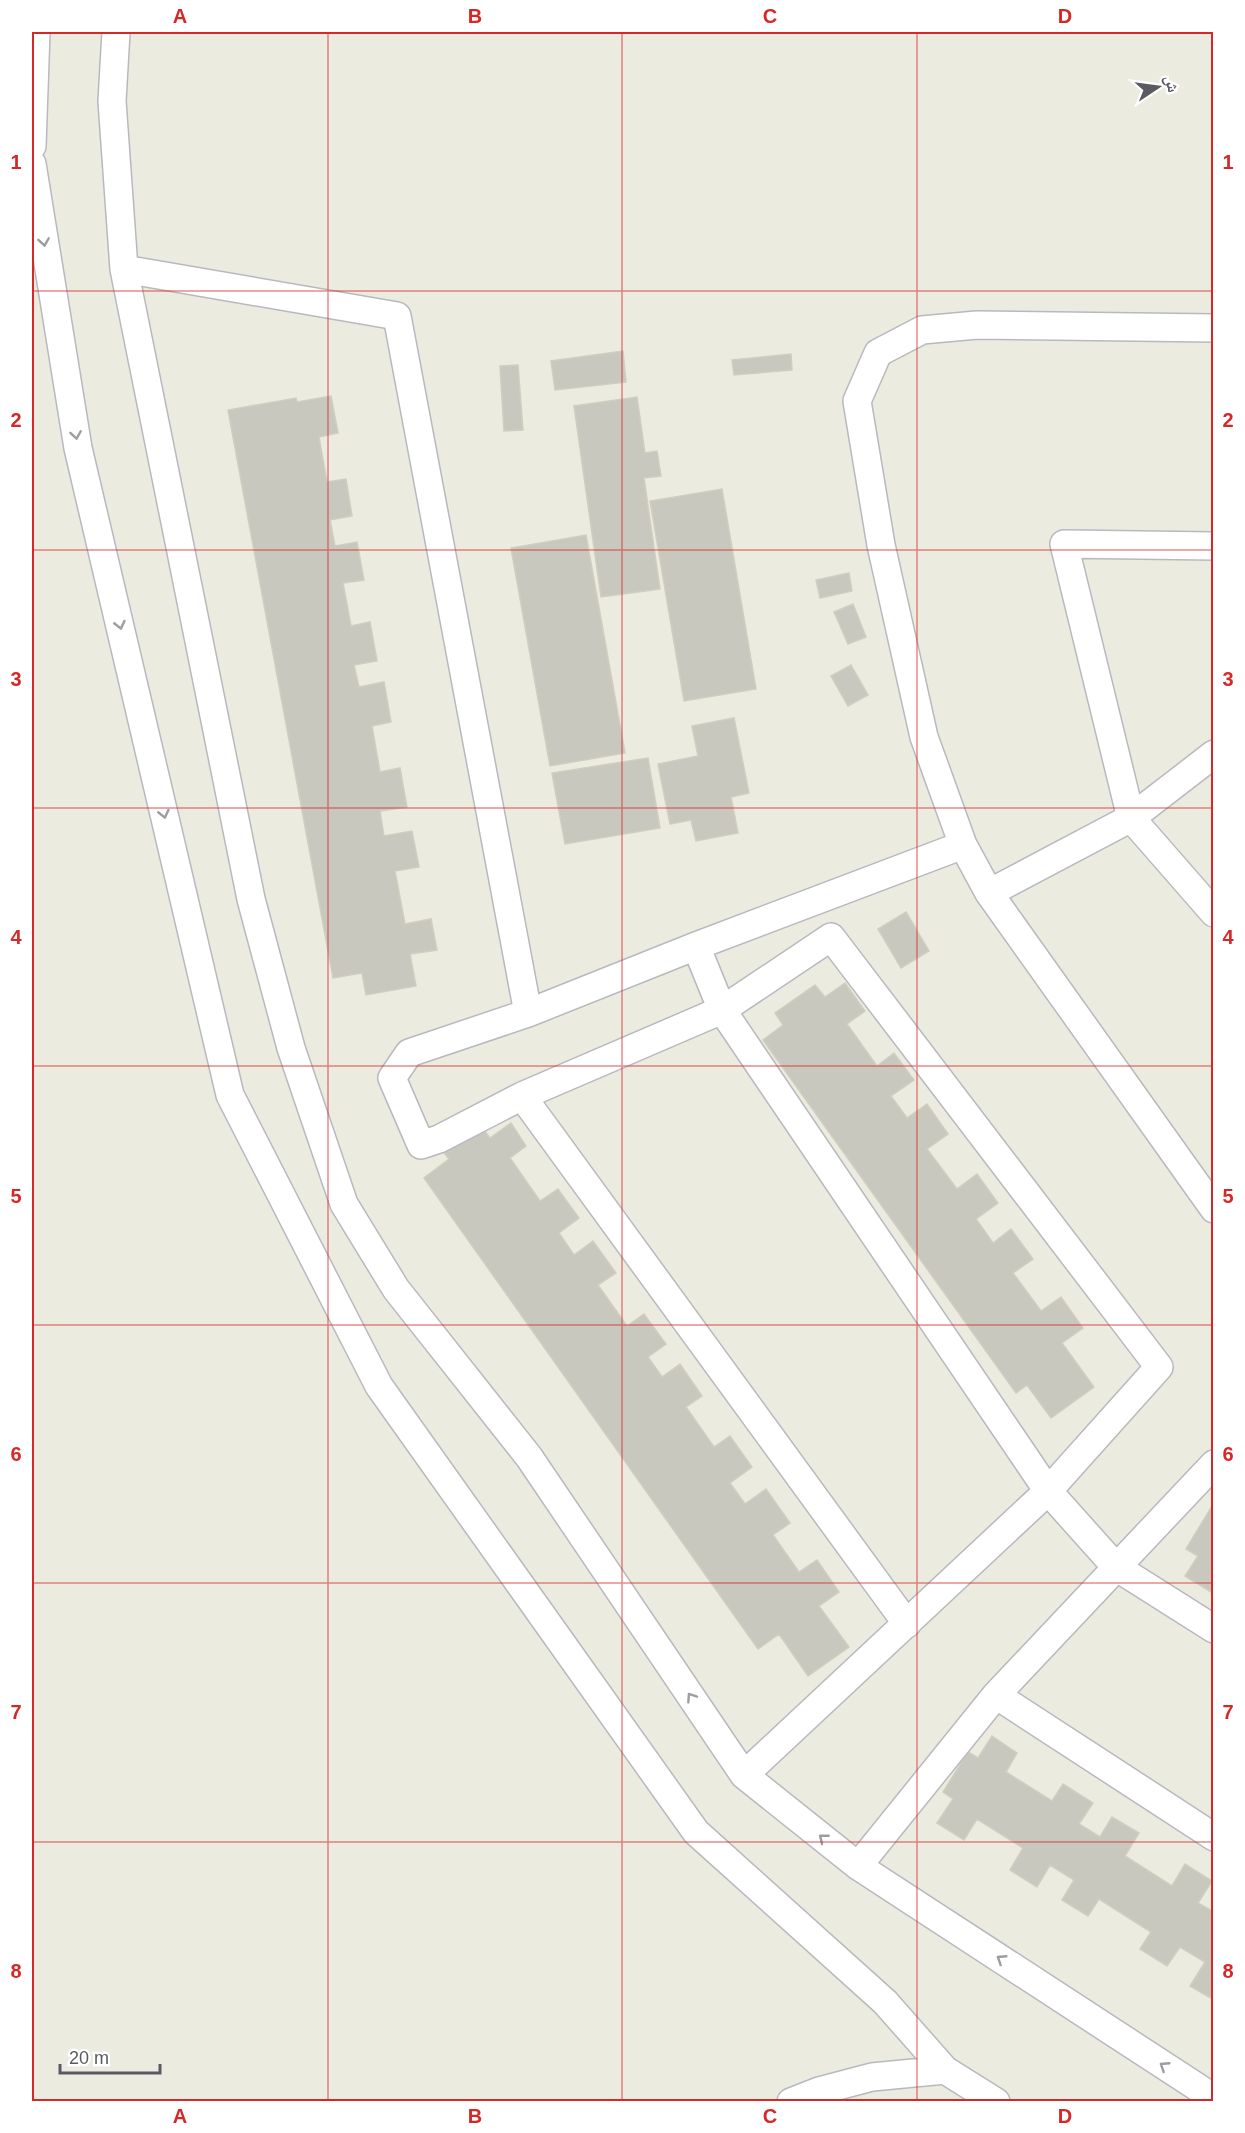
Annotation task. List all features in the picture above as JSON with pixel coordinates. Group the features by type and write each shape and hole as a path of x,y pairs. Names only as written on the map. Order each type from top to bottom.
{"street":[{"path":"32,146 36,32"},
{"path":"116,32 112,101 124,269 251,898 291,1048 344,1204 396,1289 529,1458 744,1775 858,1866 1214,2098"},
{"path":"32,164 78,448 230,1095 379,1386 696,1832 885,2002 945,2070 996,2102"},
{"path":"124,269 398,316 528,1013"},
{"path":"1214,328 977,325 922,330 878,352 857,400 881,545 924,737 963,845 989,893 1214,1209"},
{"path":"1214,546 1064,544 1131,818 1214,913"},
{"path":"989,893 1131,818 1214,754"},
{"path":"744,1775 1048,1491 1159,1366 831,937 722,1010 522,1095 440,1139 421,1145 392,1078 409,1053 528,1013 696,946 963,845"},
{"path":"696,946 722,1010 1048,1491 1116,1567 1214,1629"},
{"path":"522,1095 907,1624"},
{"path":"858,1866 996,1695 1214,1464"},
{"path":"996,1695 1214,1837"},
{"path":"790,2102 819,2091 872,2077 945,2070"}],"building":[{"path":"623,351 626,382 555,390 551,361"},
{"path":"791,354 792,370 734,375 732,360"},
{"path":"518,365 523,430 504,431 500,366"},
{"path":"331,396 338,433 319,437 327,482 346,479 352,516 330,520 335,546 357,542 364,580 343,583 351,626 370,622 377,661 354,665 359,687 384,682 391,722 372,726 380,772 400,768 407,807 380,811 384,836 412,831 419,867 395,871 405,924 431,919 437,950 410,954 416,986 366,995 362,973 333,978 228,410 296,398 297,402"},
{"path":"637,397 645,453 657,451 661,476 644,478 660,589 601,597 574,406"},
{"path":"722,489 756,689 684,701 650,501"},
{"path":"586,535 625,753 550,766 511,548"},
{"path":"849,573 852,591 820,598 816,580"},
{"path":"853,604 866,637 848,644 834,612"},
{"path":"851,665 868,695 848,706 831,676"},
{"path":"734,718 749,793 731,797 738,833 696,841 691,820 670,824 658,764 698,756 692,726"},
{"path":"648,758 660,828 565,844 552,773"},
{"path":"906,912 929,951 901,968 878,929"},
{"path":"845,983 865,1011 847,1024 877,1066 894,1053 914,1080 891,1096 907,1118 927,1104 948,1134 927,1149 957,1189 977,1174 998,1203 976,1219 993,1243 1011,1229 1033,1259 1013,1273 1041,1311 1061,1297 1083,1328 1062,1343 1094,1387 1051,1418 1027,1385 1016,1393 763,1040 783,1025 775,1013 815,985 825,997"},
{"path":"511,1123 526,1146 510,1158 540,1201 558,1189 579,1218 559,1233 574,1255 593,1241 616,1273 598,1285 627,1326 644,1314 666,1344 648,1357 662,1377 680,1364 702,1396 686,1407 714,1447 730,1436 752,1467 730,1483 745,1504 766,1489 790,1523 773,1535 799,1572 817,1560 839,1592 819,1606 849,1647 808,1676 779,1634 758,1649 424,1178 449,1159 442,1150 479,1124 490,1138"},
{"path":"1212,1506 1214,1507 1214,1588 1211,1592 1185,1576 1198,1556 1186,1549"},
{"path":"992,1736 1017,1753 1006,1772 1052,1801 1063,1784 1093,1803 1079,1824 1100,1837 1112,1817 1139,1833 1125,1856 1172,1886 1185,1864 1212,1881 1198,1903 1214,1912 1214,2000 1190,1986 1205,1962 1180,1947 1167,1966 1140,1949 1151,1932 1099,1899 1088,1916 1062,1900 1074,1880 1050,1865 1037,1887 1010,1870 1023,1848 977,1819 964,1840 937,1823 953,1799 943,1792 968,1752 978,1758"}]}
